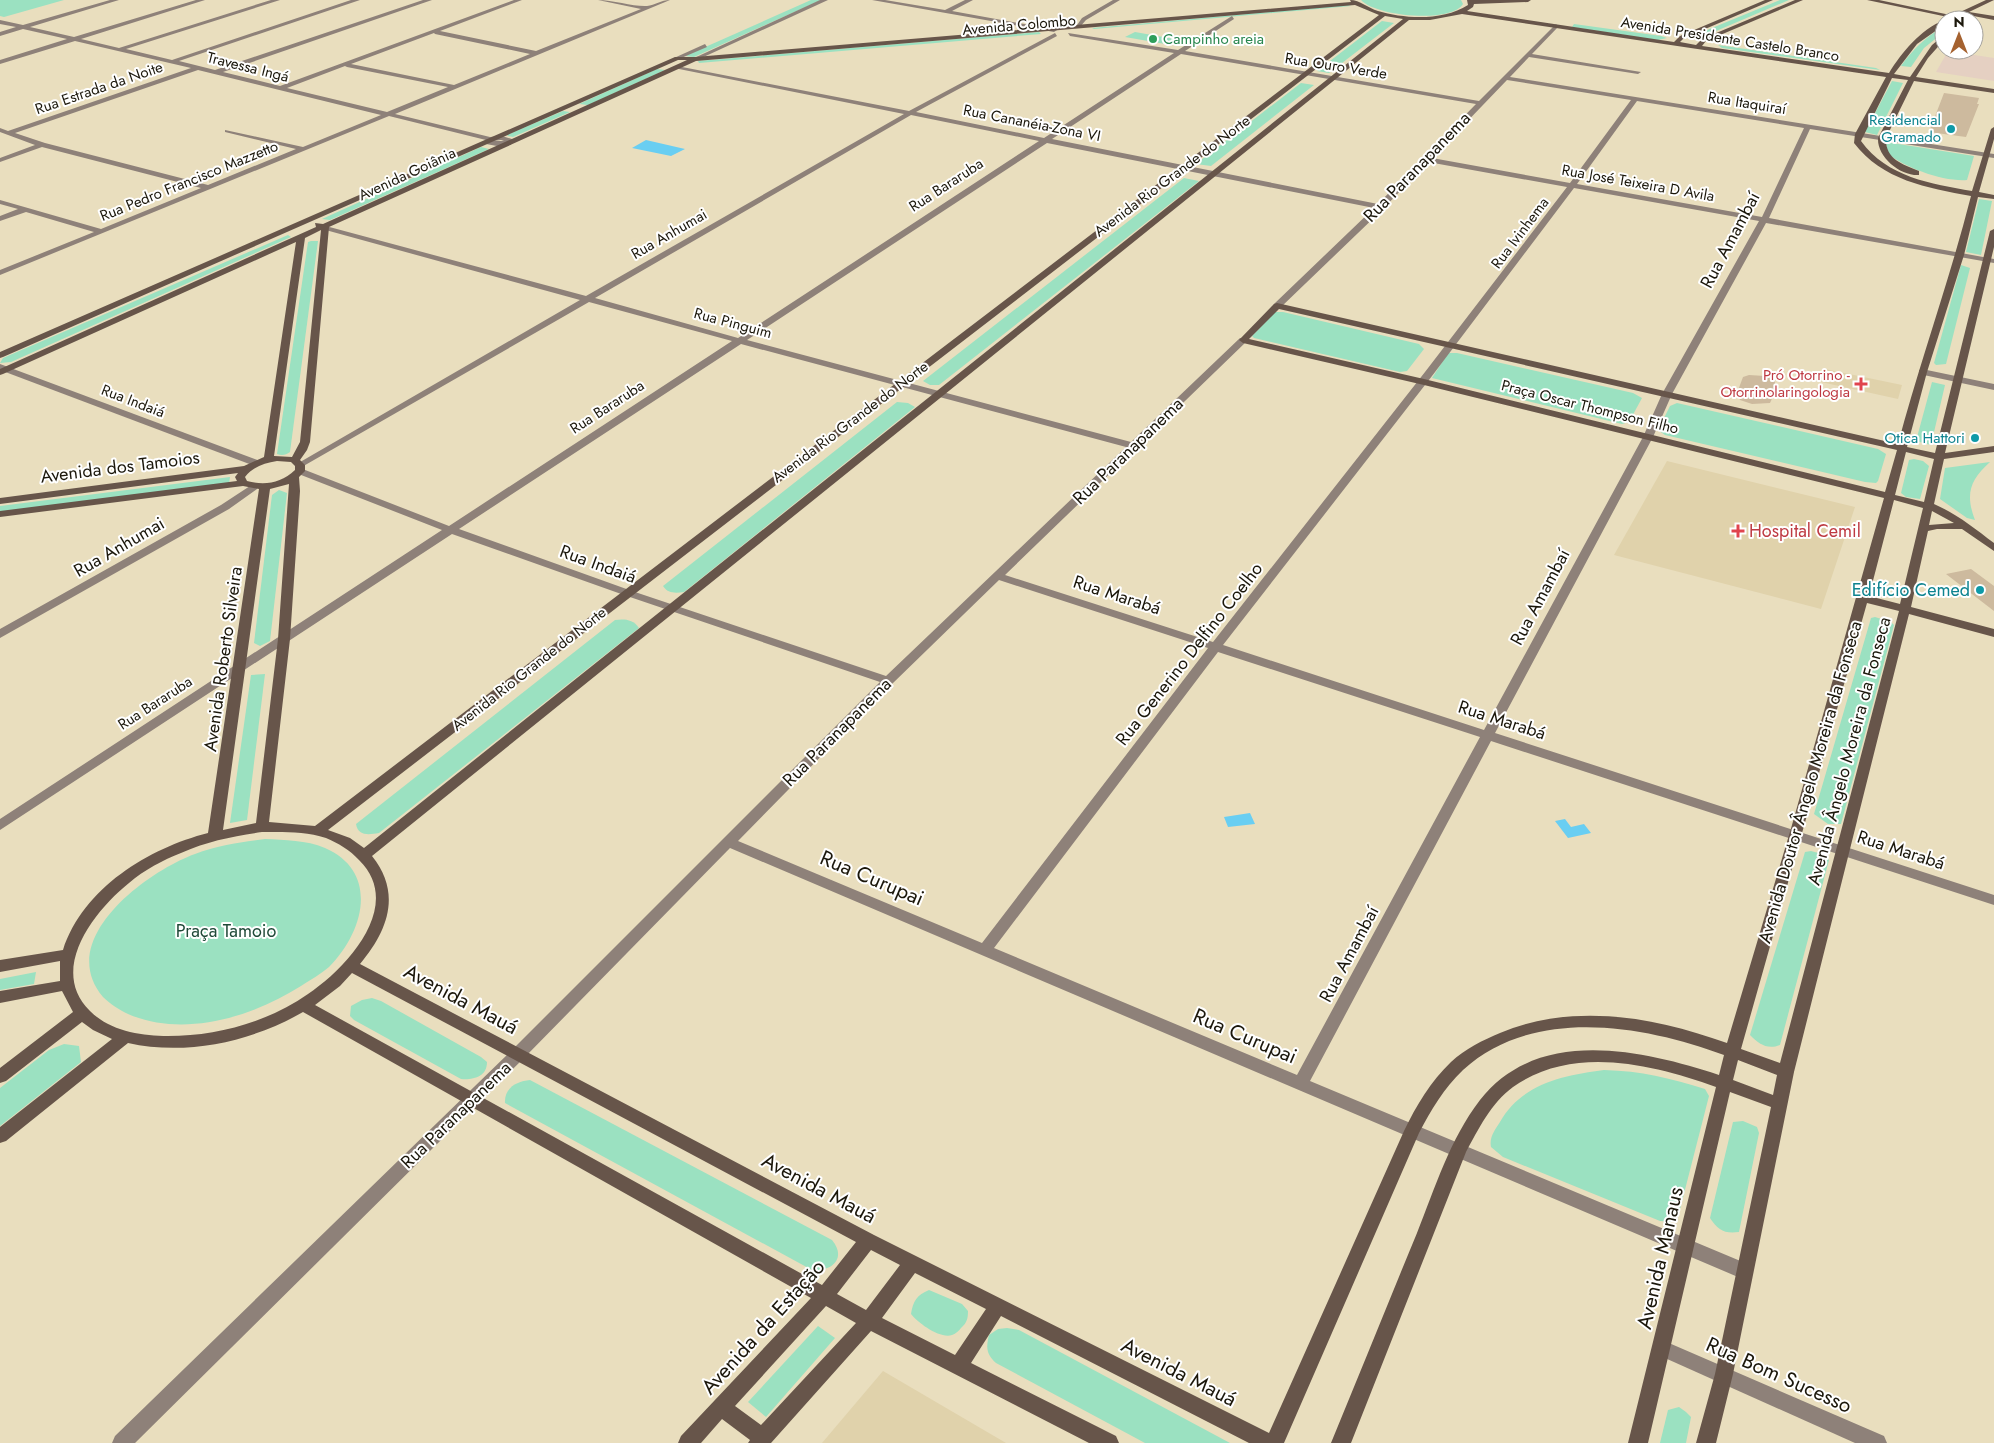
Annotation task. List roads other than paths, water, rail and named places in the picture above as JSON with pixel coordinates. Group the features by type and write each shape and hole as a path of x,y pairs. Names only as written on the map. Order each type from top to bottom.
{"street":[{"path":"0,34 116,0"},
{"path":"0,62 202,0"},
{"path":"121,49 277,0"},
{"path":"173,62 357,0"},
{"path":"218,72 430,0"},
{"path":"280,88 519,0"},
{"path":"601,0 647,8"},
{"name":"Rua Pedro Francisco Mazzetto","path":"0,272 388,115 452,86 667,0"},
{"path":"773,15 807,0"},
{"name":"Avenida Goiânia","path":"2,369 325,226 825,0"},
{"path":"875,0 1055,32"},
{"path":"946,12 970,0"},
{"path":"1083,33 1083,30 1078,27 1084,19 1117,0"},
{"path":"1355,1 1362,7 1384,14 1409,18 1440,17 1463,12 1471,3 1528,0"},
{"path":"1675,44 1682,37 1770,0"},
{"path":"1697,47 1704,40 1800,0"},
{"path":"1870,0 1934,13"},
{"path":"1889,4 1895,0"},
{"path":"1904,0 1953,10"},
{"path":"1968,10 1991,0"},
{"name":"Avenida Colombo","path":"679,67 1055,32 1078,27 1355,1"},
{"name":"Avenida Presidente Castelo Branco","path":"1471,3 1559,23 1675,44 1994,92"},
{"name":"Avenida Colombo","path":"695,59 1055,32 1083,33 1362,7"},
{"name":"Avenida Presidente Castelo Branco","path":"1463,12 1723,43"},
{"name":"Avenida Rio Grande do Norte","path":"318,831 1384,14"},
{"name":"Rua Bararuba","path":"0,825 739,339 1232,18"},
{"name":"Avenida Rio Grande do Norte","path":"364,855 1409,18"},
{"name":"Travessa Ingá","path":"0,22 218,72 490,139 491,143 508,143"},
{"name":"Rua Paranapanema","path":"122,1443 518,1054 888,681 1380,207 1559,23"},
{"path":"1934,28 1924,33 1898,69 1890,76 1859,134 1858,141 1865,153 1888,170 1924,183 1977,190 1994,189"},
{"path":"435,32 535,53"},
{"name":"Rua Anhumai","path":"297,468 587,298 1055,32"},
{"name":"Rua Ouro Verde","path":"1070,34 1480,103"},
{"name":"Avenida Goiânia","path":"0,355 712,42"},
{"path":"1934,47 1912,71 1912,80 1882,138 1880,146 1882,152 1901,166 1932,178 1977,190 1994,197"},
{"path":"1528,55 1638,72"},
{"path":"677,58 695,59"},
{"path":"346,64 452,86"},
{"path":"662,65 679,67"},
{"name":"Rua Cananéia-Zona VI","path":"679,67 1380,207"},
{"path":"1884,67 1898,69"},
{"name":"Rua Estrada da Noite","path":"4,131 198,68"},
{"path":"1912,71 1926,73"},
{"name":"Rua Itaquiraí","path":"1505,78 1994,156"},
{"name":"Rua Ivinhema","path":"1424,382 1573,186 1636,98"},
{"path":"568,106 584,109"},
{"name":"Rua Amambaí","path":"1300,1084 1648,437 1667,394 1764,220 1808,126"},
{"path":"1977,190 1985,155 1993,139 1994,129"},
{"path":"227,130 304,149"},
{"path":"4,131 42,145 209,188"},
{"path":"0,160 42,145"},
{"name":"Rua José Teixeira D Avila","path":"1425,159 1991,261"},
{"name":"Avenida Doutor Ângelo Moreira da Fonseca","path":"1725,1084 1732,1052 1796,836 1891,497 1901,448 1922,372 1960,255 1977,190"},
{"path":"0,202 101,231"},
{"path":"0,219 26,209"},
{"path":"262,827 284,639 297,468 305,442 325,226 306,222"},
{"name":"Rua Pinguim","path":"325,226 938,395 1134,446"},
{"path":"269,459 302,236 284,231"},
{"name":"Avenida Ângelo Moreira da Fonseca","path":"1780,1104 1786,1072 1905,609 1957,379 1991,261 1994,232"},
{"name":"Praça Oscar Thompson Filho","path":"1277,306 1940,457"},
{"name":"Praça Oscar Thompson Filho","path":"1243,340 1424,382 1929,506 1950,515 1994,548"},
{"name":"Rua Indaiá","path":"2,369 256,463"},
{"path":"1922,372 1994,387"},
{"name":"Rua Generino Delfino Coelho","path":"985,950 1215,647 1424,382"},
{"path":"1940,457 1994,449"},
{"path":"245,470 256,463 269,459 284,458 297,468"},
{"name":"Avenida dos Tamoios","path":"0,514 281,484 297,468"},
{"name":"Rua Indaiá","path":"297,468 451,530 628,593 888,681"},
{"name":"Avenida dos Tamoios","path":"0,501 245,470"},
{"name":"Avenida Roberto Silveira","path":"215,835 240,668 254,486 240,477 245,470"},
{"name":"Rua Anhumai","path":"0,634 225,507 254,486"},
{"path":"1924,529 1944,526 1966,526"},
{"name":"Rua Marabá","path":"998,576 1994,900"},
{"path":"1863,598 1994,633"},
{"path":"262,827 318,831 351,844 364,855 377,872 382,893 380,917 370,941 351,966 329,986 303,1004 259,1026 212,1038 166,1043 125,1036 94,1023 73,1000 67,985 68,954 82,923 96,905 120,882 148,863 181,847 215,835 262,827"},
{"name":"Rua Curupai","path":"728,842 1744,1271"},
{"path":"0,966 68,954"},
{"name":"Avenida Mauá","path":"351,966 868,1240 1269,1443"},
{"path":"0,997 67,985"},
{"path":"303,1004 869,1321 1109,1443"},
{"path":"0,1077 83,1013"},
{"path":"1274,1443 1412,1131 1436,1090 1465,1059 1501,1039 1535,1028 1579,1022 1621,1024 1674,1032 1786,1072"},
{"path":"0,1136 125,1036"},
{"path":"1341,1443 1458,1151 1470,1128 1483,1109 1506,1084 1538,1066 1552,1061 1590,1056 1629,1058 1670,1066 1780,1104 1724,1374 1706,1443"},
{"name":"Avenida Manaus","path":"1638,1443 1725,1084"},
{"name":"Avenida da Estação","path":"688,1443 825,1295 868,1240"},
{"path":"721,1408 760,1440 869,1321 912,1262"},
{"path":"959,1366 998,1306"},
{"name":"Rua Bom Sucesso","path":"1662,1348 1877,1443"}],"water":[{"path":"646,140 685,149 671,156 632,148"},
{"path":"1250,813 1255,824 1228,827 1224,817"},
{"path":"1565,819 1571,827 1584,824 1591,833 1568,838 1555,821"}],"place":[{"name":"Campinho areia","path":"1153,39"},
{"name":"Residencial Gramado","path":"1951,129"},
{"name":"Pró Otorrino - Otorrinolaringologia","path":"1861,384"},
{"name":"Otica Hattori","path":"1975,438"},
{"name":"Hospital Cemil","path":"1738,531"},
{"name":"Edifício Cemed","path":"1980,590"}],"park label":[{"name":"Praça Tamoio","path":"226,931"}]}
